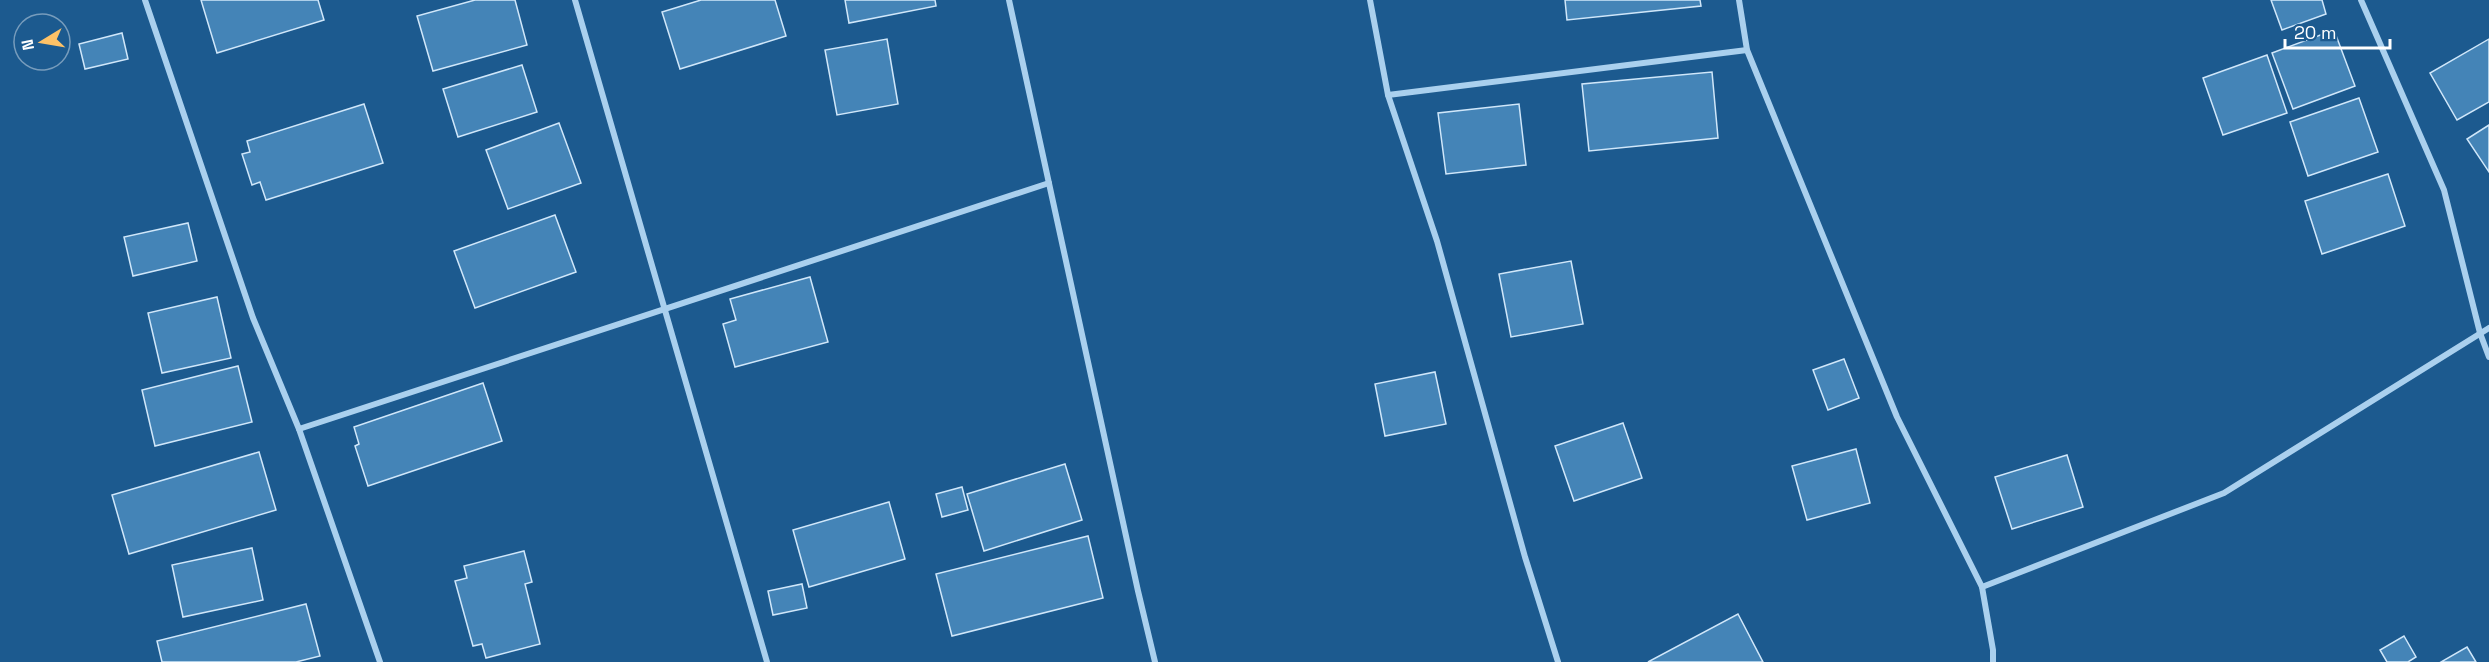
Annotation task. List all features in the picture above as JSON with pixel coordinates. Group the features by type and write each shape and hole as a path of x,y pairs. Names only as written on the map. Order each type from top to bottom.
{"street":[{"path":"145,0 253,318 298,429 380,662"},
{"path":"575,0 767,662"},
{"path":"1009,0 1155,662"},
{"path":"1370,0 1388,95 1437,241 1525,557 1558,662"},
{"path":"1739,0 1747,50 1897,417 1982,586 1994,650 1994,662"},
{"path":"2361,0 2444,190 2480,333 2489,357"},
{"path":"1388,95 1747,50"},
{"path":"298,429 1049,183"},
{"path":"1982,586 2224,493 2489,328"}],"building":[{"path":"201,0 318,0 324,20 217,53"},
{"path":"475,0 515,0 527,45 433,71 417,16"},
{"path":"701,0 775,0 786,36 680,69 662,12"},
{"path":"845,0 935,0 936,6 849,23"},
{"path":"1565,0 1700,0 1701,6 1567,20"},
{"path":"2271,0 2322,0 2326,14 2282,30"},
{"path":"2334,30 2355,86 2293,109 2272,53"},
{"path":"122,33 128,59 85,69 79,44"},
{"path":"887,39 898,104 837,115 825,50"},
{"path":"2489,39 2489,102 2457,120 2430,73"},
{"path":"2267,55 2287,113 2223,135 2203,78"},
{"path":"522,65 537,112 458,137 443,89"},
{"path":"1712,72 1718,138 1589,151 1582,84"},
{"path":"2359,98 2378,152 2308,176 2290,122"},
{"path":"364,104 383,163 266,200 260,182 252,185 242,154 250,152 247,141"},
{"path":"1519,104 1526,165 1446,174 1438,113"},
{"path":"559,123 581,183 508,209 486,150"},
{"path":"2489,125 2489,172 2467,139"},
{"path":"2388,174 2405,226 2322,254 2305,201"},
{"path":"555,215 576,272 475,308 454,251"},
{"path":"188,223 197,261 133,276 124,237"},
{"path":"1571,261 1583,324 1511,337 1499,274"},
{"path":"810,277 828,342 735,367 723,324 736,320 730,299"},
{"path":"217,297 231,358 162,373 148,313"},
{"path":"1844,359 1859,398 1828,410 1813,370"},
{"path":"238,366 252,422 155,446 142,390"},
{"path":"1435,372 1446,424 1385,436 1375,384"},
{"path":"483,383 502,441 368,486 355,446 359,444 354,427"},
{"path":"1623,423 1642,478 1574,501 1555,446"},
{"path":"1856,449 1870,503 1807,520 1792,466"},
{"path":"259,452 276,510 129,554 112,495"},
{"path":"2067,455 2083,507 2012,529 1995,477"},
{"path":"1065,464 1082,520 984,551 967,494"},
{"path":"962,487 968,510 942,517 936,494"},
{"path":"889,502 905,559 809,587 793,530"},
{"path":"1088,536 1103,598 952,636 936,574"},
{"path":"252,548 263,600 183,617 172,565"},
{"path":"524,551 532,582 525,584 540,644 486,658 482,644 473,646 455,581 467,578 464,566"},
{"path":"802,584 807,608 773,615 768,591"},
{"path":"306,604 320,656 296,662 162,662 157,641"},
{"path":"1738,614 1763,662 1648,662"},
{"path":"2404,636 2416,657 2408,662 2387,662 2380,650"},
{"path":"2467,647 2476,662 2441,662"}]}
